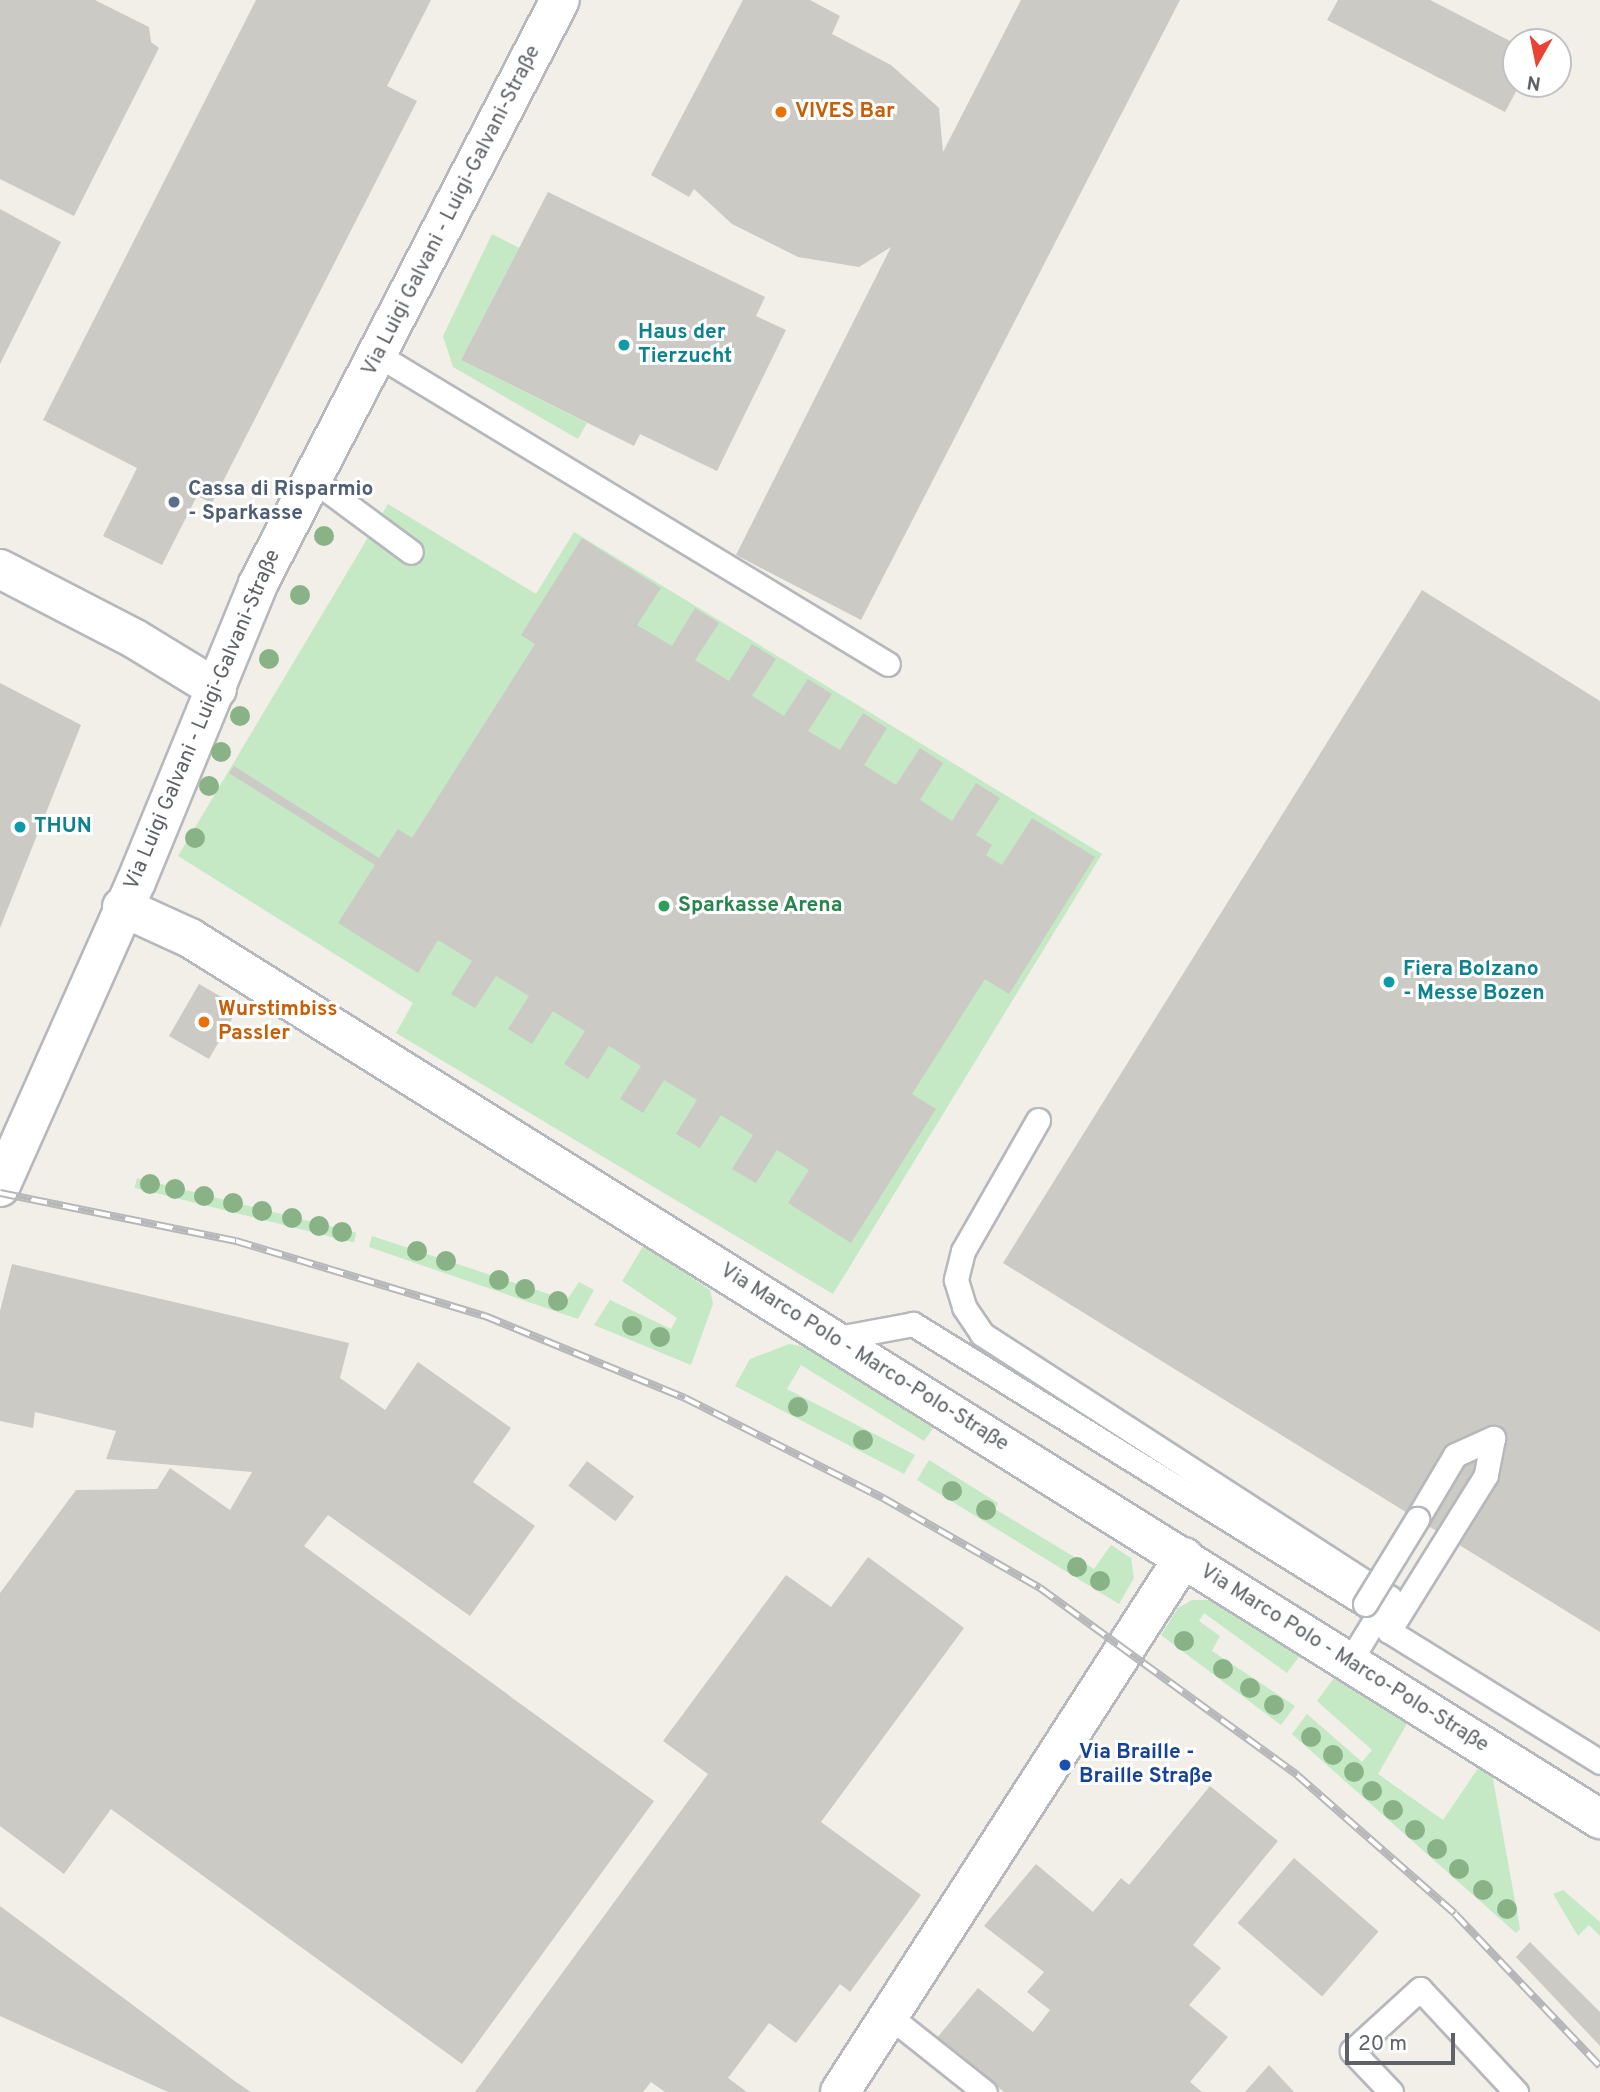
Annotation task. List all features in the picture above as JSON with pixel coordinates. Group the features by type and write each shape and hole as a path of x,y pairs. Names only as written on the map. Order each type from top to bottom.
{"street":[{"name":"Via Luigi Galvani - Luigi-Galvani-Straße","path":"0,1187 217,689 258,584 560,0"},
{"path":"0,569 135,639 217,689"},
{"name":"Via Marco Polo - Marco-Polo-Straße","path":"122,907 190,938 1600,1819"},
{"path":"840,2092 1184,1557"}],"lane":[{"path":"378,355 888,664"},
{"path":"311,478 411,552"},
{"path":"1038,1120 963,1251 956,1280 964,1307 982,1334 1389,1597 1348,1664"},
{"path":"833,1339 913,1324 1365,1604 1455,1455 1493,1438 1486,1475 1389,1631 1600,1762"},
{"path":"1391,2092 1352,2051 1420,1989 1517,2092"},
{"path":"889,2016 985,2092"}],"green space":[{"path":"492,234 519,248 461,360 587,423 578,439 453,367 443,336"},
{"name":"Sparkasse Arena","path":"388,504 536,594 574,532 1102,854 833,1294 396,1033 413,1003 178,856"},
{"path":"137,1178 356,1233 354,1242 135,1188"},
{"path":"372,1236 567,1300 579,1282 594,1290 578,1319 369,1247"},
{"path":"644,1245 710,1290 713,1304 691,1365 594,1325 610,1300 671,1329 677,1318 622,1281"},
{"path":"789,1344 805,1347 933,1428 924,1441 801,1365 787,1389 915,1455 904,1474 735,1386 750,1359"},
{"path":"929,1460 998,1503 995,1509 1094,1569 1111,1545 1131,1558 1134,1578 1119,1604 917,1480"},
{"path":"1192,1600 1210,1600 1301,1654 1287,1673 1204,1613 1199,1621 1220,1636 1212,1651 1295,1706 1281,1725 1161,1635 1178,1608"},
{"path":"1337,1674 1409,1720 1378,1774 1443,1820 1479,1767 1492,1774 1520,1929 1516,1933 1292,1734 1307,1714 1362,1762 1372,1750 1317,1701"},
{"path":"1563,1890 1600,1922 1600,1936 1589,1925 1578,1936 1553,1894"}],"building":[{"path":"0,0 95,0 149,27 151,42 159,48 74,216 0,179"},
{"path":"256,0 431,0 387,86 417,101 212,503 197,496 162,565 103,536 137,468 43,420"},
{"path":"743,0 810,0 840,16 832,34 891,65 939,108 943,152 1021,0 1180,0 861,620 736,555 891,247 859,267 798,257 732,224 694,189 689,197 651,175"},
{"path":"1338,0 1430,0 1502,37 1502,98 1512,98 1505,112 1327,20"},
{"name":"Haus der Tierzucht","path":"548,192 765,297 756,316 786,330 717,471 640,434 634,446 461,360"},
{"path":"0,209 61,242 0,364"},
{"name":"Sparkasse Arena","path":"582,538 661,588 637,625 672,646 695,608 719,623 695,660 729,681 752,644 776,659 752,696 784,716 808,679 832,694 808,731 840,750 863,713 887,728 864,765 896,785 920,748 943,763 920,800 952,821 976,783 1000,798 976,835 992,845 986,855 1002,865 1032,818 1095,857 1009,994 985,979 912,1094 936,1109 851,1243 788,1203 809,1170 777,1150 756,1183 732,1169 753,1135 721,1115 700,1148 676,1134 697,1100 664,1080 643,1113 620,1099 641,1066 609,1046 588,1079 564,1064 585,1031 553,1011 532,1044 508,1029 529,996 496,976 475,1008 451,994 472,961 438,940 418,973 338,923 375,865 229,773 234,766 379,858 398,829 412,838 535,644 521,635"},
{"name":"Fiera Bolzano - Messe Bozen","path":"1422,590 1600,701 1600,1632 1003,1263"},
{"name":"THUN","path":"0,683 81,725 0,928"},
{"name":"Wurstimbiss Passler","path":"199,984 239,1007 209,1059 169,1036"},
{"path":"12,1264 349,1343 340,1378 385,1410 418,1362 511,1428 473,1482 535,1526 470,1616 328,1515 304,1546 654,1801 462,2064 111,1809 64,1874 0,1826 0,1593 76,1490 157,1489 170,1468 230,1510 252,1472 106,1459 116,1431 35,1412 33,1428 0,1421 0,1311"},
{"path":"587,1461 634,1497 615,1521 568,1486"},
{"path":"868,1557 964,1628 821,1822 921,1895 850,1992 840,1984 796,2043 769,2023 728,2078 747,2092 665,2092 651,2082 643,2092 475,2092 708,1774 663,1741 786,1575 831,1607"},
{"path":"1210,1786 1278,1841 1193,1945 1221,1968 1189,2005 1228,2037 1190,2082 1202,2092 1004,2092 937,2038 978,1988 1033,2032 1050,2010 1027,1992 1044,1972 984,1926 1036,1864 1093,1912 1121,1878 1129,1885"},
{"path":"1294,1858 1379,1931 1322,1996 1238,1923"},
{"path":"0,1906 251,2092 168,2092 0,2016"},
{"path":"1530,1942 1600,2012 1600,2046 1516,1957"},
{"path":"1269,2065 1294,2092 1245,2092"}],"railway":[{"path":"0,1193 236,1241 485,1316 685,1398 883,1498 1040,1588 1297,1775 1455,1914 1600,2066"}],"place":[{"name":"VIVES Bar","path":"781,112"},
{"name":"Haus der Tierzucht","path":"624,345"},
{"name":"Cassa di Risparmio - Sparkasse","path":"174,502"},
{"name":"THUN","path":"20,827"},
{"name":"Sparkasse Arena","path":"664,906"},
{"name":"Fiera Bolzano - Messe Bozen","path":"1389,982"},
{"name":"Wurstimbiss Passler","path":"204,1022"},
{"name":"Via Braille - Braille Straße","path":"1065,1765"}]}
